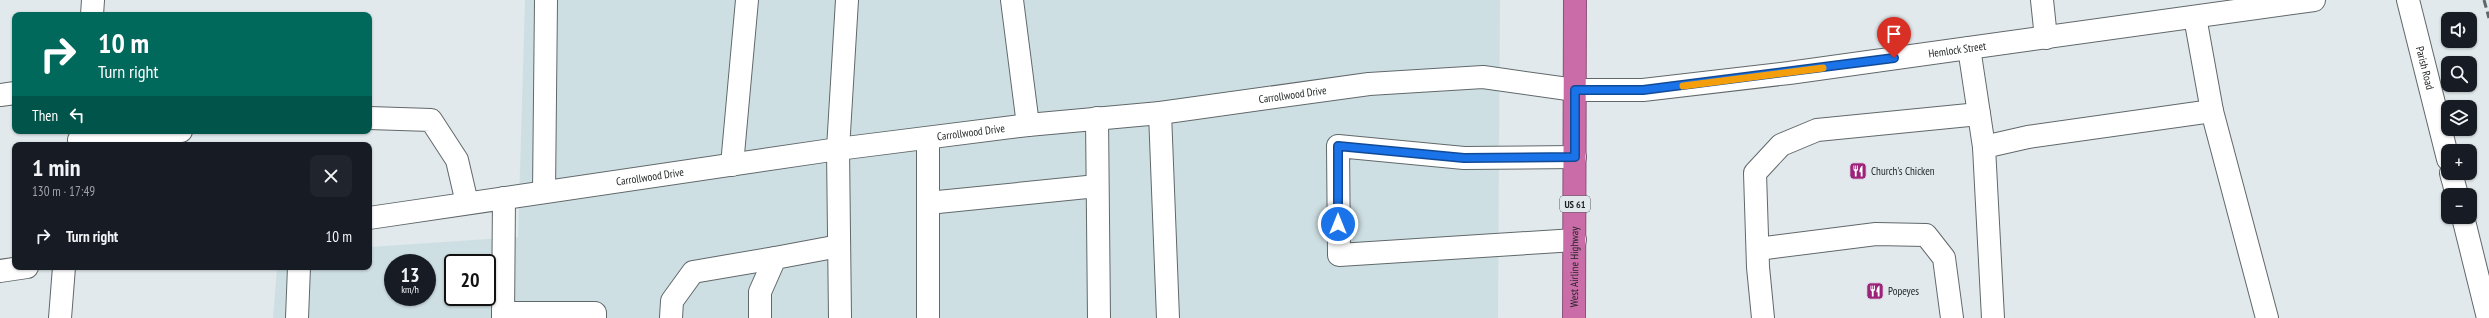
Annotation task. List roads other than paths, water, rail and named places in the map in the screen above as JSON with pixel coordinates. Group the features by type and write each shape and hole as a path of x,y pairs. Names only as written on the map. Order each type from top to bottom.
{"highway":[{"name":"West Airline Highway","path":"1574,318 1575,0"}],"street":[{"path":"92,12 93,0"},
{"path":"544,192 546,0"},
{"path":"732,165 747,0"},
{"path":"840,318 838,149 847,0"},
{"path":"1012,0 1028,125"},
{"path":"2042,0 2046,38"},
{"name":"Hemlock Street","path":"1575,90 1643,90 1789,73 2195,17 2283,2 2314,0"},
{"name":"Parish Road","path":"2408,0 2444,144"},
{"path":"2195,17 2212,111 2267,318"},
{"path":"1969,48 1984,148 1993,318"},
{"name":"Carrollwood Drive","path":"372,218 838,149 1028,125 1160,113 1369,84 1483,77 1575,90"},
{"path":"0,96 12,94"},
{"path":"1984,148 2028,137 2212,111"},
{"path":"1160,113 1168,318"},
{"path":"1763,318 1755,173 1781,145 1817,130 1979,114"},
{"path":"372,118 431,120 457,160 468,203"},
{"path":"1097,118 1099,318"},
{"path":"79,139 143,134"},
{"path":"928,138 928,318"},
{"path":"1575,157 1464,158 1338,146 1338,255 1575,240"},
{"path":"928,203 1097,186"},
{"path":"504,198 503,315 595,314 595,318"},
{"path":"2465,224 2488,318"},
{"path":"1758,249 1876,234 1926,235 1944,258 1952,318"},
{"path":"671,318 672,301 693,272 839,246"},
{"path":"760,318 760,292 775,258"},
{"path":"0,271 12,269"},
{"path":"60,318 64,270"},
{"path":"297,318 299,270"}],"railway":[{"path":"2484,0 2489,18"}],"place":[{"name":"Church's Chicken","path":"1858,171"},
{"name":"Popeyes","path":"1875,291"}]}
